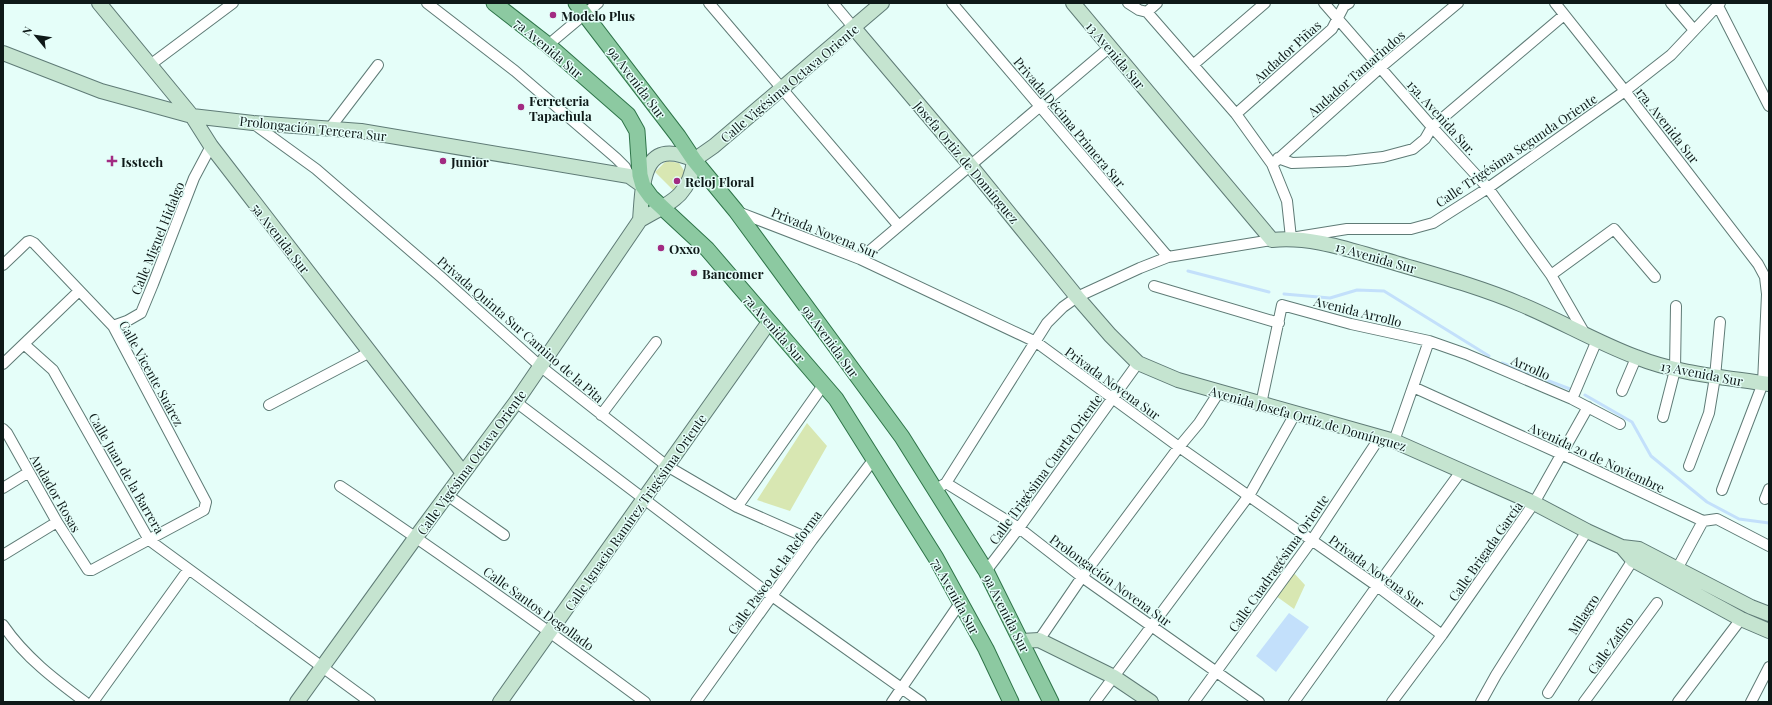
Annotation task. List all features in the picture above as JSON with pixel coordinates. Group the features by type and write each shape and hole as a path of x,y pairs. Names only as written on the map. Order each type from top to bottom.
{"main road":[{"name":"7a Avenida Sur","path":"494,3 548,45 628,115 637,132 640,175 643,186 651,198 661,208 707,249 824,384 851,422 936,558 986,649 1011,702"},
{"name":"9a Avenida Sur","path":"580,8 678,136 694,160 736,211 940,487 986,571 1051,702"}],"street":[{"name":"5a Avenida Sur","path":"99,3 192,116 211,146 463,473"},
{"path":"150,64 233,3"},
{"path":"427,3 515,71 616,158 625,167 629,176"},
{"path":"548,45 580,8 598,3"},
{"path":"709,3 898,225"},
{"path":"833,3 854,28"},
{"name":"Calle Vigésima Octava Oriente","path":"694,160 714,146 782,90 882,3"},
{"name":"Privada Décima Primera Sur","path":"952,3 1168,257"},
{"name":"13 Avenida Sur","path":"1073,3 1272,240 1291,238 1331,244 1476,287 1520,304 1636,358 1675,370 1766,384"},
{"path":"1128,3 1139,10 1147,12 1275,161 1287,201 1291,238"},
{"path":"1147,12 1158,3"},
{"path":"1194,65 1265,3"},
{"name":"15a. Avenida Sur.","path":"1324,3 1432,127 1488,188 1551,275 1591,337"},
{"name":"Andador Piñas","path":"1236,114 1332,29 1344,6 1349,3"},
{"name":"Andador Tamarindos","path":"1275,161 1380,68 1458,3"},
{"name":"17a. Avenida Sur","path":"1555,3 1625,90 1758,264 1765,277 1766,384 1722,490"},
{"path":"1671,3 1694,30"},
{"path":"1719,4 1769,106"},
{"name":"Calle Trigésima Segunda Oriente","path":"1291,238 1347,229 1411,229 1433,223 1488,188 1625,90 1671,55 1719,4"},
{"path":"1275,161 1292,163 1347,161 1383,157 1413,149 1425,139 1432,127 1564,15"},
{"name":"Josefa Ortiz de Domínguez","path":"854,28 970,165 1077,297"},
{"path":"860,259 898,225 1110,47"},
{"name":"Prolongación Tercera Sur","path":"3,53 101,91 192,116 253,123 369,132 629,176 643,186"},
{"path":"330,128 378,65"},
{"name":"Privada Quinta Sur Camino de la Pita","path":"253,123 316,169 441,277 540,366 667,466 737,507 812,540"},
{"name":"Calle Miguel Hidalgo","path":"114,326 127,321 140,312 153,284 194,178 211,146"},
{"path":"675,153 694,160 691,178 684,192 640,220 644,178 650,164 661,155 675,153"},
{"name":"Privada Novena Sur","path":"736,211 860,259 1036,342 1179,447 1250,494 1442,635"},
{"name":"Calle Vigésima Octava Oriente","path":"298,702 416,537 516,402 640,220"},
{"path":"1551,275 1614,229 1655,277"},
{"path":"940,487 1048,323 1064,307 1077,297 1168,257 1272,240"},
{"name":"Calle Vicente Suárez","path":"3,265 27,242 30,241 34,243 79,292 114,326 206,502 206,507 204,510 149,540"},
{"path":"1154,286 1279,323 1261,404"},
{"path":"3,364 25,345 79,292"},
{"name":"Avenida Josefa Ortiz de Domínguez","path":"1077,297 1110,335 1138,363 1178,380 1394,441 1534,503 1586,531 1622,547 1741,619 1769,631"},
{"name":"Avenida Arrollo","path":"1279,323 1282,305 1351,324 1429,341"},
{"path":"1663,417 1675,370 1676,306"},
{"name":"Calle Ignacio Ramírez Trigésima Oriente","path":"500,702 769,322"},
{"path":"1689,466 1709,413 1715,377 1720,322"},
{"path":"1572,399 1591,337"},
{"path":"1394,441 1429,341"},
{"name":"Arrollo","path":"1429,341 1495,365 1572,399 1620,424"},
{"path":"601,415 656,342"},
{"name":"Calle Juan de la Barrera","path":"25,345 52,370 149,540 370,702"},
{"path":"269,405 370,352"},
{"path":"1622,391 1636,358"},
{"name":"Calle Trigésima Cuarta Oriente","path":"986,571 1019,528 1138,363"},
{"path":"737,507 824,384"},
{"name":"Avenida 20 de Noviembre","path":"1413,387 1562,454 1703,521 1717,520 1769,546"},
{"path":"1039,640 1082,577 1179,447 1200,423 1219,392"},
{"path":"516,402 772,596 902,687 921,702"},
{"name":"Calle Brigada García","path":"1392,702 1442,635 1534,503 1588,407"},
{"path":"1095,702 1250,494 1296,414"},
{"name":"Andador Rosas","path":"3,429 7,433 57,522 88,570 92,570 149,540"},
{"name":"Calle Cuadragésima Oriente","path":"1194,702 1312,540 1380,437"},
{"name":"Calle Paseo de la Reforma","path":"696,702 812,540 874,459"},
{"path":"1294,702 1462,470"},
{"path":"3,488 29,472"},
{"name":"Calle Santos Degollado","path":"340,486 416,537 646,702"},
{"name":"Prolongación Novena Sur","path":"940,487 1019,528 1082,577 1259,702"},
{"path":"447,495 504,535"},
{"path":"1677,569 1703,521"},
{"path":"3,555 57,522"},
{"path":"1481,702 1586,531"},
{"name":"Avenida Josefa Ortiz de Domínguez","path":"1636,555 1677,569 1751,607 1769,614"},
{"name":"Milagro","path":"1548,693 1636,555"},
{"path":"93,702 188,570"},
{"name":"Calle Zafiro","path":"1584,702 1657,602"},
{"path":"892,702 960,603"},
{"path":"1678,702 1741,619"},
{"path":"3,626 14,641 44,672 85,702"},
{"path":"1022,641 1039,640 1114,677 1151,702"},
{"path":"1751,702 1769,668"}],"green space":[{"path":"668,161 679,163 685,172 682,182 674,191 655,172"},
{"path":"807,423 827,446 790,511 757,500"},
{"path":"1294,573 1305,585 1294,609 1276,596"}],"water":[{"path":"1289,613 1309,627 1276,672 1256,656"}],"waterway":[{"path":"1188,271 1269,292"},
{"path":"1284,294 1330,298 1357,290 1384,291 1489,356"},
{"path":"1502,363 1570,389"},
{"path":"1585,395 1632,422 1651,456 1707,502 1739,519 1769,523"}],"place":[{"name":"Modelo Plus","path":"553,15"},
{"name":"Ferreteria Tapachula","path":"521,107"},
{"name":"Isstech","path":"112,161"},
{"name":"Junior","path":"443,161"},
{"name":"Reloj Floral","path":"677,181"},
{"name":"Oxxo","path":"661,248"},
{"name":"Bancomer","path":"694,273"}]}
